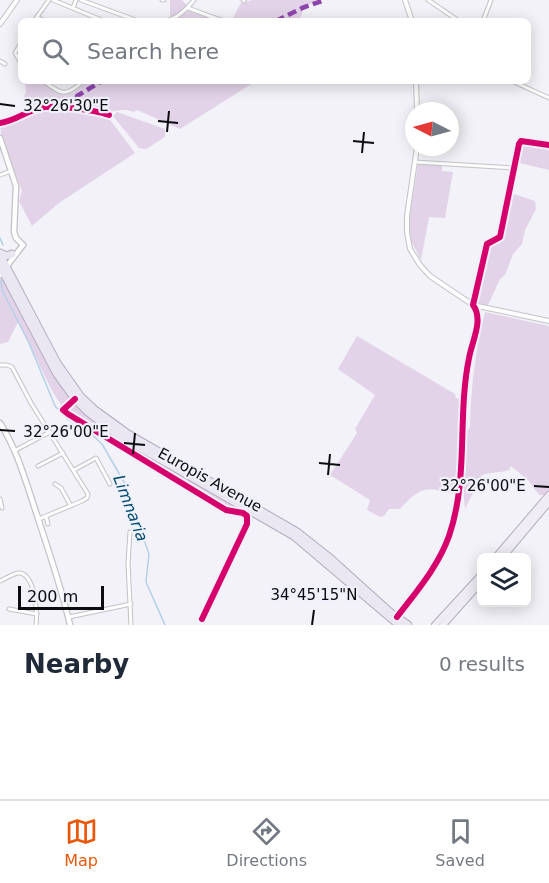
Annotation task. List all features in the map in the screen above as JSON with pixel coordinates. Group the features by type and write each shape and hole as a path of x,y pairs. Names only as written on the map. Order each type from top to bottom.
{"highway":[{"path":"0,254 6,256 12,254"},
{"name":"Europis Avenue","path":"0,254 2,270 57,374 75,399 118,435 294,536 398,621 408,625"},
{"name":"Europis Avenue","path":"2,270 57,363 81,397 95,410 128,434 297,532 398,621"}],"main road":[{"path":"0,138 17,190 14,232 22,245"},
{"path":"2,270 12,254 22,245"},
{"path":"2,270 22,245"},
{"path":"0,423 14,451 38,520 70,625"},
{"path":"499,553 549,495"},
{"path":"506,553 549,502"},
{"path":"435,625 477,579"},
{"path":"443,625 477,588"}],"street":[{"path":"0,24 17,0"},
{"path":"36,18 49,0"},
{"path":"53,0 97,18"},
{"path":"73,8 76,0"},
{"path":"81,0 130,18"},
{"path":"175,18 194,0"},
{"path":"405,0 411,18"},
{"path":"428,0 455,18"},
{"path":"484,18 491,0"},
{"path":"188,8 215,18"},
{"path":"0,61 5,64"},
{"path":"48,84 65,93 72,91 80,84"},
{"path":"416,84 417,102"},
{"path":"519,84 549,98"},
{"path":"0,123 14,120 38,108 51,106 109,115"},
{"path":"398,621 437,560 448,539 456,513 461,468 464,391 478,318 473,305 487,244 500,237 513,168 521,141 549,145"},
{"path":"416,156 407,216 407,232 410,249 420,265 430,276 473,305 549,321"},
{"path":"415,162 513,168"},
{"path":"0,175 11,171"},
{"path":"477,311 485,308"},
{"path":"0,365 12,367 31,403 84,486 88,496 38,520"},
{"path":"75,399 63,410 68,414 226,510 247,516 247,524 202,619"},
{"path":"14,451 50,432"},
{"path":"38,466 63,453"},
{"path":"74,470 96,458 110,484"},
{"path":"55,484 61,488 71,506"},
{"path":"0,499 2,508"},
{"path":"46,517 48,524"},
{"path":"130,532 128,556 131,625"},
{"path":"0,581 18,573 26,576 35,599 38,614 36,625"},
{"path":"69,618 131,604"},
{"path":"9,609 38,614"}],"shaded area":[{"path":"170,0 182,0 190,8 225,18 170,18"},
{"path":"252,0 322,0 305,6 300,18 233,18 241,3"},
{"path":"25,84 46,84 57,92 65,94 74,92 83,84 251,84 180,129 137,110 134,112 99,111 84,104 72,103 28,111 24,96"},
{"path":"44,109 108,117 135,153 59,203 32,226 19,201 22,191 2,139 0,125 15,123"},
{"path":"117,112 165,129 165,137 146,149 139,148 113,116"},
{"path":"523,143 549,149 549,170 519,163"},
{"path":"418,164 442,166 442,171 453,172 445,218 429,217 421,260 411,241 409,222"},
{"path":"511,193 535,201 536,209 525,230 522,244 513,254 505,275 500,279 488,305 476,303 489,246 500,243"},
{"path":"0,279 5,280 68,394 248,511 227,507 67,413 47,380 18,322 8,342 0,344"},
{"path":"485,312 549,326 549,490 544,495 539,495 528,480 511,466 509,470 482,475 465,509 463,487 466,433 470,427 474,370"},
{"path":"357,336 455,394 456,398 461,400 457,495 439,490 426,490 407,501 400,509 389,509 384,516 380,517 367,510 370,500 330,475 357,433 355,429 375,395 338,369"}],"waterway":[{"name":"Limnaria","path":"0,238 3,245"},
{"name":"Limnaria","path":"1,280 2,290 29,343 55,406 67,419 87,430 102,444 124,482 149,554 146,582 165,625"}],"marked path":[{"path":"282,18 325,0"},
{"path":"76,110 79,107 77,96 97,84"}],"cycle path":[{"path":"0,123 46,107 74,108 109,115"},
{"path":"397,617 439,558 449,536 455,514 461,470 466,380 477,324 473,305 487,244 500,237 519,144 521,141 549,145"},
{"path":"75,399 63,410 68,414 226,510 247,516 247,524 202,619"}]}
